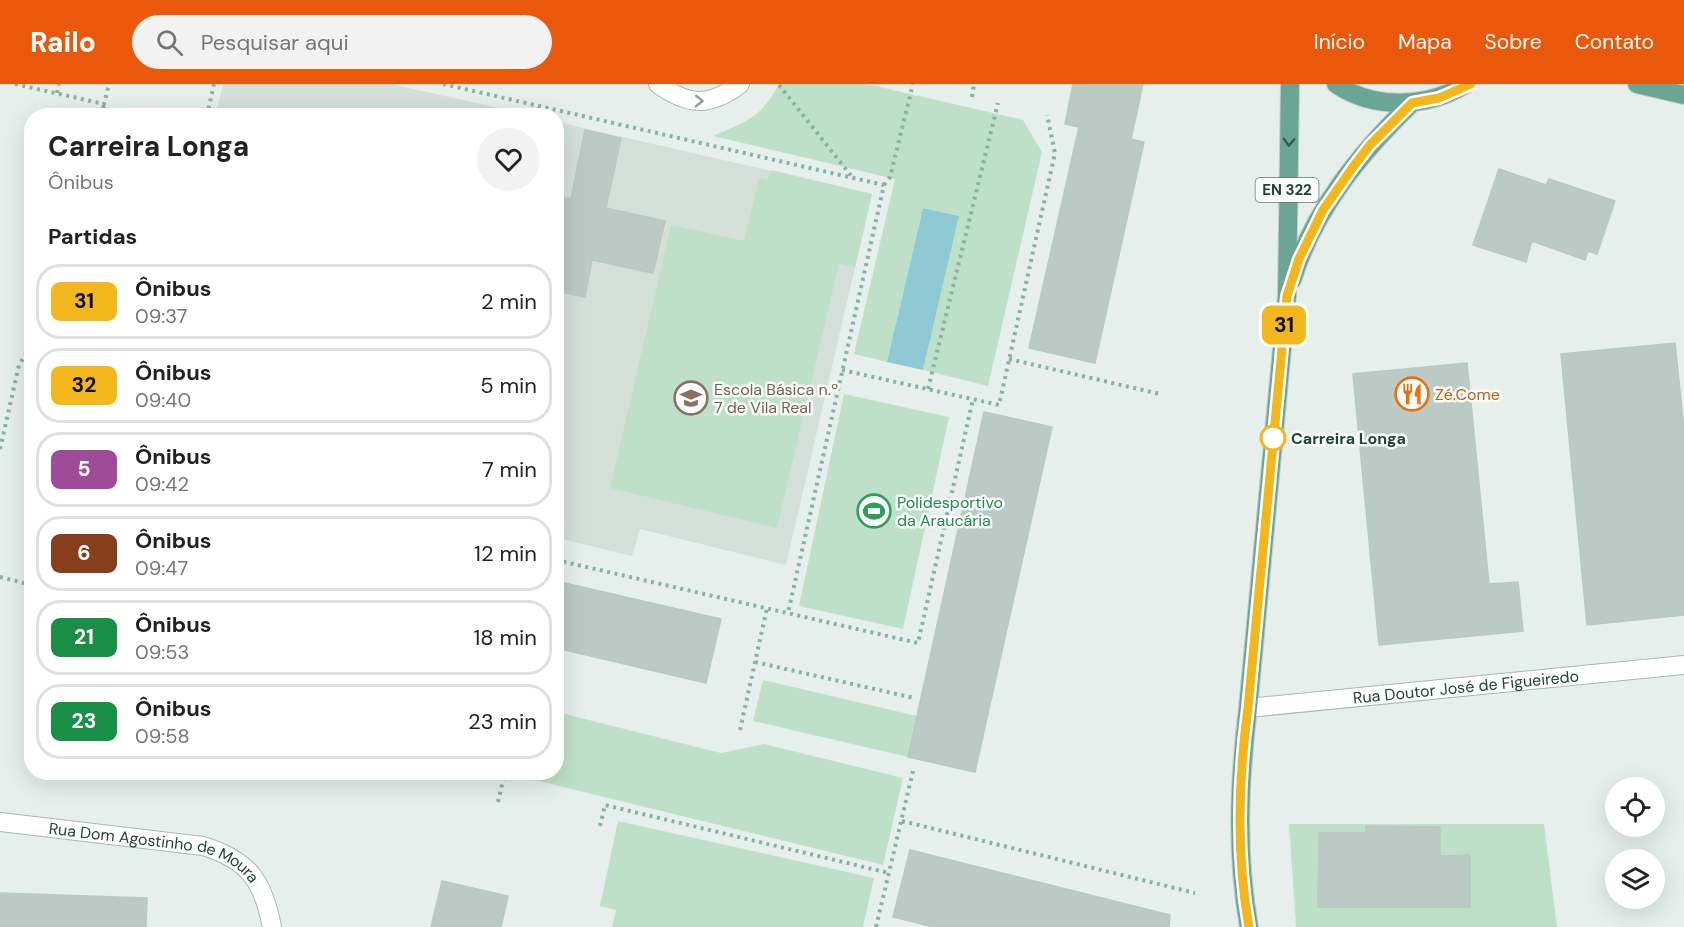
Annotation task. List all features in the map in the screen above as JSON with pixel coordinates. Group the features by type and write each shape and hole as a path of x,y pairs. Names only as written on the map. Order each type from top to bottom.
{"main road":[{"name":"EN 322","path":"1249,927 1242,882 1239,799 1287,296 1290,84"},
{"path":"1336,84 1374,101 1412,103 1439,98 1467,84"},
{"path":"1636,84 1684,94"},
{"name":"EN 322","path":"1287,296 1299,259 1323,210 1364,153 1412,103"}],"street":[{"path":"658,84 673,95 691,101 710,101 728,94 740,84"},
{"name":"Rua Doutor José de Figueiredo","path":"1248,708 1684,665"},
{"name":"Rua Dom Agostinho de Moura","path":"0,822 203,846 225,853 244,865 257,882 268,907 272,927"}],"path":[{"path":"15,84 104,104"},
{"path":"57,93 59,84"},
{"path":"103,108 109,84"},
{"path":"209,108 214,84"},
{"path":"443,84 548,108"},
{"path":"788,613 884,185 890,177 913,84"},
{"path":"972,97 974,84"},
{"path":"779,85 854,178"},
{"path":"928,389 998,103"},
{"path":"564,112 884,185"},
{"path":"842,370 999,405 1055,153 1047,115"},
{"path":"0,449 19,365 24,357"},
{"path":"1009,359 1160,394"},
{"path":"564,562 918,643 973,399"},
{"path":"0,577 24,583"},
{"path":"740,730 767,608"},
{"path":"755,662 914,698"},
{"path":"876,927 914,771"},
{"path":"498,802 503,780"},
{"path":"600,826 605,805 890,873"},
{"path":"902,821 1195,893"}],"shaded area":[{"path":"223,84 391,84 499,108 218,108"},
{"name":"Escola Básica n.º 7 de Vila Real","path":"564,124 872,194 786,565 640,529 632,556 564,540"}],"green space":[{"path":"779,84 867,84 1023,120 1042,152 988,386 923,370 959,216 923,208 887,362 854,354 895,179 713,136 752,117 766,104"},
{"path":"771,170 872,194 855,268 839,264 777,528 610,488 671,225 744,241 759,178 768,180"},
{"name":"Polidesportivo da Araucária","path":"844,394 949,417 903,629 799,606"},
{"path":"763,680 917,716 908,757 753,721"},
{"path":"564,714 721,753 764,744 903,778 883,865 534,780 564,780"},
{"path":"618,821 874,878 863,927 612,927 616,910 600,906"},
{"path":"1289,824 1544,824 1557,927 1296,927"}],"water":[{"path":"923,208 959,216 923,370 887,362"}],"building":[{"path":"1073,84 1143,84 1131,139 1144,142 1095,363 1029,348 1079,127 1065,124"},
{"path":"585,130 621,138 606,208 665,221 653,273 592,260 585,297 564,293 564,198 571,199"},
{"path":"1499,169 1546,185 1549,179 1615,201 1597,254 1588,251 1585,260 1532,241 1526,262 1473,245"},
{"path":"1675,343 1684,429 1684,615 1587,625 1561,354"},
{"path":"1467,363 1489,584 1518,582 1523,631 1379,645 1353,374"},
{"path":"984,412 1052,427 975,772 908,757"},
{"path":"564,583 721,619 706,683 564,650"},
{"path":"1366,826 1440,827 1440,856 1470,855 1470,907 1318,907 1319,833 1366,833"},
{"path":"910,850 1170,915 1169,927 934,927 893,917"},
{"path":"442,881 508,896 501,927 431,927"},
{"path":"0,893 147,898 146,927 0,927"}],"bus line":[{"name":"31","path":"1249,927 1240,856 1241,764 1287,296 1299,259 1323,210 1370,145 1412,103 1439,98 1464,85 1471,84"}],"place":[{"name":"Zé.Come","path":"1412,394"},
{"name":"Escola Básica n.º 7 de Vila Real","path":"691,398"},
{"name":"Carreira Longa","path":"1273,438"},
{"name":"Polidesportivo da Araucária","path":"874,511"}]}
